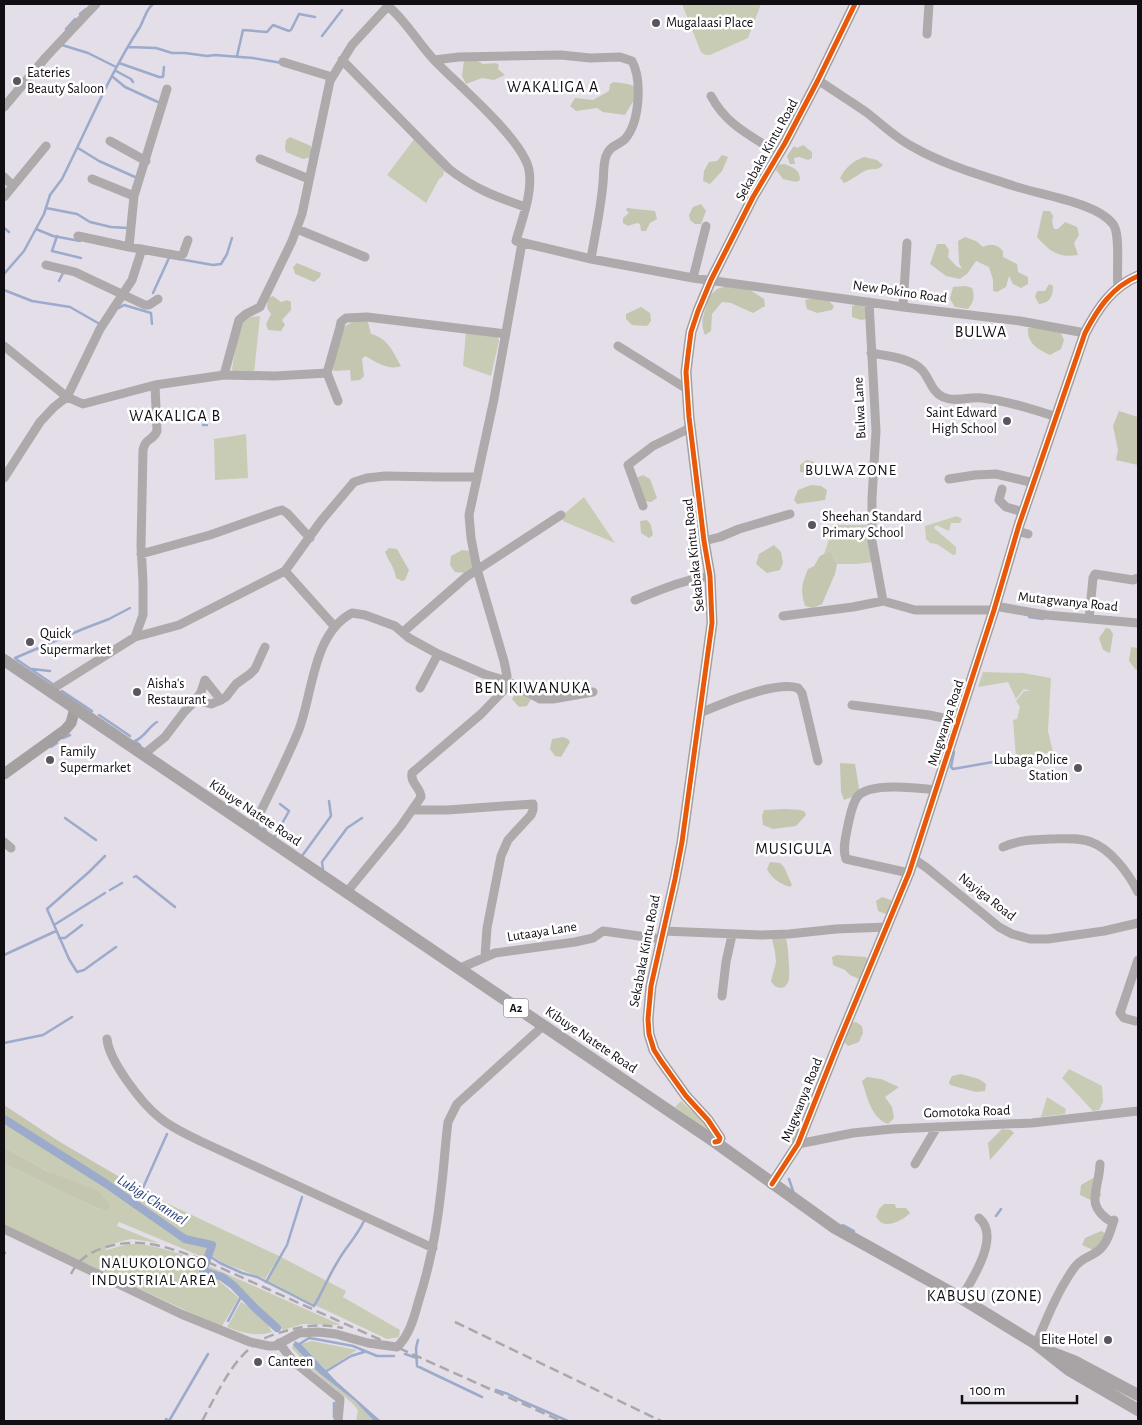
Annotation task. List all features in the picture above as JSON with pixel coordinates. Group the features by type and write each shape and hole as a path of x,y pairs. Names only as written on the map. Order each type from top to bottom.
{"main road":[{"name":"Kibuye Natete Road","path":"4,660 716,1142 835,1228 961,1298 1039,1347 1069,1370 1138,1410"},
{"name":"Kibuye Natete Road","path":"1039,1347 1074,1361 1138,1396"}],"street":[{"path":"4,107 46,57 96,4"},
{"name":"Sekabaka Kintu Road","path":"716,1142 719,1141 719,1136 708,1120 668,1073 654,1050 649,1034 648,1019 649,1003 662,935 677,870 712,623 710,576 690,428 686,372 691,332 711,280 753,197 779,154 818,80 854,4"},
{"path":"927,34 929,4"},
{"path":"224,375 239,320 260,306 297,229 302,214 328,86 342,60 358,38 387,5 405,23 434,60 499,124 522,153 529,168 530,178 525,207 516,241 522,243 506,334 470,505 469,524 477,568 501,650 507,681 506,688 502,694 412,773 412,780 422,795 346,893"},
{"path":"434,60 459,57 561,55 590,58 620,57 632,61 636,69 638,96 634,121 625,138 610,148 606,156 604,182 591,260"},
{"path":"342,60 463,180 486,193 525,207"},
{"path":"283,62 332,77"},
{"path":"818,80 866,112 904,142 928,155 1023,189 1074,202 1112,222 1118,237 1116,267 1118,287"},
{"path":"129,247 134,196 146,161 148,145 167,89"},
{"path":"711,96 718,108 730,121 779,154"},
{"path":"110,141 146,161"},
{"path":"4,197 46,146"},
{"path":"260,159 309,179"},
{"path":"4,177 13,186"},
{"path":"92,179 134,196"},
{"path":"693,278 706,226"},
{"path":"297,229 365,257"},
{"path":"78,236 180,256 184,252 188,240"},
{"name":"New Pokino Road","path":"522,243 591,260 693,278 1020,322 1085,333"},
{"path":"903,307 907,243"},
{"path":"4,478 40,422 67,397 100,329 132,280 142,249"},
{"path":"46,266 69,270 145,305 149,305 158,299"},
{"name":"Mugwanya Road","path":"772,1184 798,1144 909,873 995,608 1022,532 1023,512 1085,333 1100,306 1118,287 1138,276"},
{"name":"Bulwa Lane","path":"869,302 876,431 872,498 872,541 883,601"},
{"path":"338,401 327,373 340,327 346,318 393,319 506,334"},
{"path":"4,346 77,403 89,403 155,385 224,375 275,376 327,373"},
{"path":"618,346 687,389"},
{"path":"871,353 913,363 921,369 934,390 943,397 957,400 979,398 993,400 1019,405 1057,417"},
{"path":"135,637 143,615 141,554 143,450 145,443 155,436 157,431 155,385"},
{"path":"643,506 628,465 653,446 690,428"},
{"path":"949,479 974,474 996,474 1034,483"},
{"path":"49,691 135,637 179,625 285,571 321,521 354,482 384,476 476,477"},
{"path":"1002,489 999,500 1006,507 1023,512"},
{"path":"141,554 210,535 278,510 287,513 310,538"},
{"path":"704,541 720,537 739,528 790,514"},
{"path":"403,632 477,568 533,535 561,515"},
{"path":"285,571 334,627"},
{"path":"1089,619 1094,575 1098,574 1133,580 1138,578"},
{"path":"635,600 669,586 710,576"},
{"name":"Mutagwanya Road","path":"783,616 883,601 915,610 995,608 1046,615 1138,623"},
{"path":"252,828 297,734 313,676 326,642 334,627 349,615 355,613 387,622 409,638 438,654 484,674 507,681 543,700 593,692"},
{"path":"196,700 211,704 226,697 236,684 255,669 265,647"},
{"path":"420,688 438,654"},
{"path":"143,755 165,738 184,712 196,700 205,680 221,700"},
{"path":"700,713 733,699 762,691 788,686 798,688 802,693 818,761"},
{"path":"852,705 929,714 958,721"},
{"path":"4,774 65,730 71,723 75,708"},
{"path":"909,873 846,859 844,853 845,839 855,800 861,794 893,787 937,790"},
{"path":"412,810 455,810 532,804 532,813 508,840 501,856 487,928 485,956"},
{"path":"1003,847 1028,840 1090,841 1117,861 1138,892"},
{"name":"Nayiga Road","path":"914,859 999,927 1012,934 1030,939 1048,939 1104,931 1138,923"},
{"name":"Lutaaya Lane","path":"458,968 495,953 575,942 593,938 604,931 662,935 732,935 789,934 843,929 887,928"},
{"path":"722,996 726,962 732,935"},
{"path":"1135,1021 1124,1018 1120,1013 1138,960"},
{"path":"4,1229 202,1323 250,1342 269,1346 280,1343 299,1333 318,1332 397,1347 405,1338 412,1322 427,1276 441,1190 447,1130 452,1113 457,1104 543,1026"},
{"path":"107,1039 111,1055 124,1077 148,1107 168,1124 200,1141 433,1248"},
{"name":"Gomotoka Road","path":"798,1144 866,1132 1032,1123 1138,1111"},
{"path":"915,1164 937,1127"},
{"path":"1039,1347 1053,1304 1074,1268 1082,1259 1101,1248 1113,1222 1100,1216 1095,1208 1095,1191 1100,1176 1100,1164"},
{"path":"961,1298 977,1272 985,1249 986,1228 984,1222 979,1218"},
{"path":"280,1343 293,1361 340,1399 338,1421"}],"green space":[{"path":"682,4 761,4 748,38 710,55 705,55 701,52"},
{"path":"473,58 483,64 496,63 499,65 498,69 505,75 494,80 482,78 466,84 462,76 464,60"},
{"path":"614,82 639,88 641,95 632,103 625,115 603,112 597,108 576,111 570,106 575,98 593,100 609,91 610,84"},
{"path":"290,137 311,146 311,157 303,159 286,152 286,140"},
{"path":"415,138 444,171 443,176 439,179 426,203 387,175"},
{"path":"803,145 812,152 812,158 808,160 799,157 794,158 795,164 790,164 787,156 794,146 797,148"},
{"path":"722,155 728,157 722,171 710,184 703,181 704,171 709,162 717,161"},
{"path":"864,157 877,160 883,165 878,169 869,169 844,183 840,178 844,171"},
{"path":"784,164 793,167 799,173 800,180 796,182 783,179 776,170 778,165"},
{"path":"701,204 706,211 701,224 695,224 690,220 689,215 693,207"},
{"path":"627,208 655,211 657,219 650,223 646,231 641,231 640,224 628,226 623,223 623,218 629,213 626,210"},
{"path":"1043,211 1050,211 1053,216 1054,229 1058,229 1065,222 1077,227 1079,235 1074,243 1078,255 1059,255 1046,247 1037,237"},
{"path":"965,237 976,241 983,247 991,245 998,247 1003,251 1003,257 1017,264 1018,272 1028,277 1028,284 1021,288 1013,284 1009,276 1006,287 997,292 993,291 993,280 989,267 976,261 967,274 960,279 946,276 930,264 937,244 945,244 949,250 948,257 956,266 962,269 959,263 958,241"},
{"path":"297,263 321,273 320,277 314,282 295,274 293,267"},
{"path":"1049,284 1053,286 1051,296 1048,301 1039,304 1035,297 1037,291 1045,291"},
{"path":"729,285 747,288 764,299 765,306 753,313 731,303 722,302 712,314 711,331 705,335 702,324 708,297 717,289"},
{"path":"966,286 972,288 974,296 972,304 968,309 955,307 950,299 953,287"},
{"path":"273,296 281,302 287,300 291,302 291,310 282,320 285,325 281,331 268,330 266,324 271,314 267,308 268,298"},
{"path":"813,298 829,301 834,306 832,310 817,313 807,309 805,300"},
{"path":"859,304 866,307 866,319 861,320 852,317 852,306"},
{"path":"641,307 650,313 651,321 647,326 632,325 626,319 626,314"},
{"path":"260,316 254,373 233,371 240,323 248,317"},
{"path":"356,320 368,322 371,334 386,342 401,366 387,367 365,356 362,359 364,376 360,380 351,381 350,370 335,371 330,367 345,326"},
{"path":"1028,328 1061,333 1064,340 1061,349 1050,355 1041,351 1031,342"},
{"path":"466,331 498,337 499,341 491,376 463,366"},
{"path":"1119,411 1138,417 1138,465 1116,460 1118,450 1113,426"},
{"path":"246,434 248,478 215,480 214,439"},
{"path":"807,460 825,465 823,475 800,472 800,465"},
{"path":"643,475 650,479 657,498 651,502 643,501 634,479"},
{"path":"811,485 821,486 827,490 825,500 797,504 794,500 798,490"},
{"path":"584,497 615,543 563,521 564,514"},
{"path":"957,516 962,519 960,523 951,523 949,531 936,525 934,528 956,547 956,554 953,555 926,539 925,526"},
{"path":"647,520 651,525 653,535 649,538 641,533 640,521"},
{"path":"834,525 869,525 873,562 837,564 830,551 824,554"},
{"path":"774,545 781,552 783,563 780,570 767,573 756,564 759,554"},
{"path":"389,548 397,549 409,570 405,580 402,581 396,578 385,552"},
{"path":"462,550 469,551 474,569 466,573 455,572 450,565 451,556"},
{"path":"830,551 837,564 835,574 822,604 813,608 805,606 802,587 808,569 814,566 820,556"},
{"path":"1106,628 1110,629 1113,634 1110,653 1103,650 1099,638"},
{"path":"1131,647 1138,648 1138,669 1136,670 1129,661"},
{"path":"983,672 1023,673 1051,678 1048,731 1053,752 1016,758 1013,720 1017,719 1020,707 1016,701 1024,691 1031,691 1024,689 1016,699 1008,682 978,687"},
{"path":"517,690 531,699 527,706 519,707 512,699"},
{"path":"563,737 570,742 561,757 555,756 550,749 552,739"},
{"path":"840,763 855,764 860,794 844,800 841,792"},
{"path":"764,810 801,810 806,815 796,826 773,829 763,825 762,816"},
{"path":"770,862 780,863 784,867 792,885 790,887 779,882 771,875 767,869"},
{"path":"882,897 891,900 892,905 886,914 878,911 876,901"},
{"path":"776,937 786,939 788,952 789,979 786,986 782,988 775,986 771,981 776,962 772,939"},
{"path":"837,955 866,957 868,961 859,979 833,965 832,957"},
{"path":"856,1022 862,1026 863,1033 859,1042 848,1046 844,1042 847,1037 844,1028 847,1023"},
{"path":"1069,1069 1102,1086 1103,1102 1099,1110 1093,1111 1062,1078"},
{"path":"961,1074 979,1079 986,1084 985,1091 976,1092 950,1085 949,1082 952,1076"},
{"path":"867,1077 881,1079 899,1087 885,1097 892,1107 894,1118 888,1124 877,1117 868,1100 862,1081"},
{"path":"1047,1097 1066,1109 1065,1114 1041,1117"},
{"path":"681,1101 709,1127 711,1133 675,1107"},
{"path":"4,1105 60,1142 140,1189 134,1200 4,1116"},
{"path":"4,1123 129,1201 183,1239 209,1246 205,1258 119,1222 117,1226 159,1243 131,1239 108,1245 105,1250 129,1244 147,1245 202,1262 200,1271 217,1279 239,1298 222,1326 4,1225 4,1164 107,1212 111,1206 4,1147"},
{"path":"797,1126 801,1131 793,1143 783,1140 786,1129"},
{"path":"1002,1129 1011,1130 1014,1133 990,1160 988,1143"},
{"path":"4,1147 47,1171 98,1191 111,1206 107,1212 4,1164"},
{"path":"1093,1178 1099,1178 1101,1196 1093,1201 1080,1195 1081,1185"},
{"path":"143,1192 279,1256 346,1291 343,1297 400,1330 399,1337 387,1339 266,1282 275,1263 265,1279 221,1262 210,1254 213,1244 185,1236 138,1203"},
{"path":"884,1204 895,1204 896,1208 906,1208 910,1213 893,1223 882,1223 876,1217 879,1209"},
{"path":"1101,1231 1109,1235 1093,1250 1082,1245 1085,1238"},
{"path":"209,1266 341,1325 303,1324 283,1330 226,1277 207,1270"},
{"path":"241,1302 259,1315 272,1332 250,1334 227,1327"},
{"path":"312,1341 357,1350 326,1370 301,1344"},
{"path":"293,1344 319,1373 355,1401 374,1421 356,1421 358,1410 309,1367 292,1348"}],"water":[{"path":"295,1341 301,1344 337,1382 381,1421 374,1421 355,1401 319,1373 293,1345"}],"waterway":[{"path":"4,274 24,251 44,214 50,195 62,179 109,82 153,4"},
{"path":"80,14 86,9"},
{"path":"322,36 342,10"},
{"path":"237,56 243,30 267,32 273,25 289,31 299,14 315,17"},
{"path":"66,29 75,19"},
{"path":"62,45 88,53 116,67"},
{"path":"128,47 156,48 172,53 253,58 282,63"},
{"path":"119,63 159,77 163,77 164,67"},
{"path":"116,71 133,82"},
{"path":"113,77 125,87 160,103"},
{"path":"78,148 99,161 135,177"},
{"path":"46,208 77,214 90,222 111,227 127,228 129,226"},
{"path":"4,228 9,232"},
{"path":"36,229 53,236 80,241"},
{"path":"57,236 52,251 81,258"},
{"path":"179,259 213,265 221,264 227,254 232,238"},
{"path":"153,293 169,258"},
{"path":"59,281 63,273 65,273"},
{"path":"4,290 32,301 70,307 98,323"},
{"path":"119,308 124,305 151,313 152,324"},
{"path":"15,658 109,619 130,608"},
{"path":"1029,617 1043,619"},
{"path":"16,659 54,685"},
{"path":"32,669 50,671"},
{"path":"62,691 92,711"},
{"path":"99,715 130,736"},
{"path":"140,745 135,741 142,737 157,722"},
{"path":"63,738 70,735"},
{"path":"51,747 57,743"},
{"path":"954,752 951,767 953,769 993,762"},
{"path":"302,856 331,816 329,801"},
{"path":"274,838 289,811 280,804"},
{"path":"65,818 96,840"},
{"path":"323,870 322,862 347,828 362,818"},
{"path":"265,822 264,828 266,831"},
{"path":"105,856 47,909 69,959 77,972 84,970 116,947"},
{"path":"134,877 136,876 175,907"},
{"path":"110,890 122,883"},
{"path":"54,925 105,893"},
{"path":"59,938 65,938 82,925"},
{"path":"4,955 56,931"},
{"path":"4,1043 43,1035 72,1017"},
{"name":"Lubigi Channel","path":"4,1119 105,1183 185,1239 212,1245 203,1271 222,1277 233,1285 277,1328"},
{"path":"134,1203 142,1190 167,1134"},
{"path":"789,1179 793,1191"},
{"path":"266,1282 287,1245 302,1197"},
{"path":"996,1216 1001,1209"},
{"path":"208,1255 220,1263 242,1273 257,1277 314,1306 335,1266 364,1221"},
{"path":"843,1225 854,1231"},
{"path":"228,1321 242,1295"},
{"path":"298,1345 309,1338 353,1346 377,1356 394,1356"},
{"path":"418,1340 416,1348 417,1366 482,1397"},
{"path":"325,1372 351,1356 364,1352"},
{"path":"166,1419 169,1421 208,1354"},
{"path":"405,1354 417,1358"},
{"path":"496,1390 568,1421"},
{"path":"334,1403 334,1417"}],"railway":[{"path":"71,1274 80,1261 103,1248 129,1243 153,1244 164,1247 201,1259 561,1421"},
{"path":"455,1322 661,1421"},
{"path":"202,1421 232,1368 248,1350 261,1341 268,1337 303,1327 343,1328"}],"cycle path":[{"path":"715,1142 719,1141 720,1138 708,1120 686,1096 654,1050 649,1034 648,1019 651,986 682,842 712,623 710,576 689,417 686,372 688,355 691,332 711,280 753,197 785,143 818,80 855,4"},
{"path":"772,1184 798,1144 909,873 994,610 1019,525 1085,333 1095,315 1113,292 1138,276"}],"place":[{"name":"Mugalaasi Place","path":"656,23"},
{"name":"Eateries Beauty Saloon","path":"17,81"},
{"name":"Saint Edward High School","path":"1007,421"},
{"name":"Sheehan Standard Primary School","path":"812,525"},
{"name":"Quick Supermarket","path":"30,642"},
{"name":"Aisha's Restaurant","path":"137,692"},
{"name":"Family Supermarket","path":"50,760"},
{"name":"Lubaga Police Station","path":"1078,768"},
{"name":"Elite Hotel","path":"1108,1340"},
{"name":"Canteen","path":"258,1362"}],"district":[{"name":"WAKALIGA A","path":"553,87"},
{"name":"BULWA","path":"981,332"},
{"name":"WAKALIGA B","path":"175,416"},
{"name":"BULWA ZONE","path":"851,470"},
{"name":"BEN KIWANUKA","path":"533,688"},
{"name":"MUSIGULA","path":"794,849"},
{"name":"NALUKOLONGO INDUSTRIAL AREA","path":"154,1272"},
{"name":"KABUSU (ZONE)","path":"985,1296"}]}
